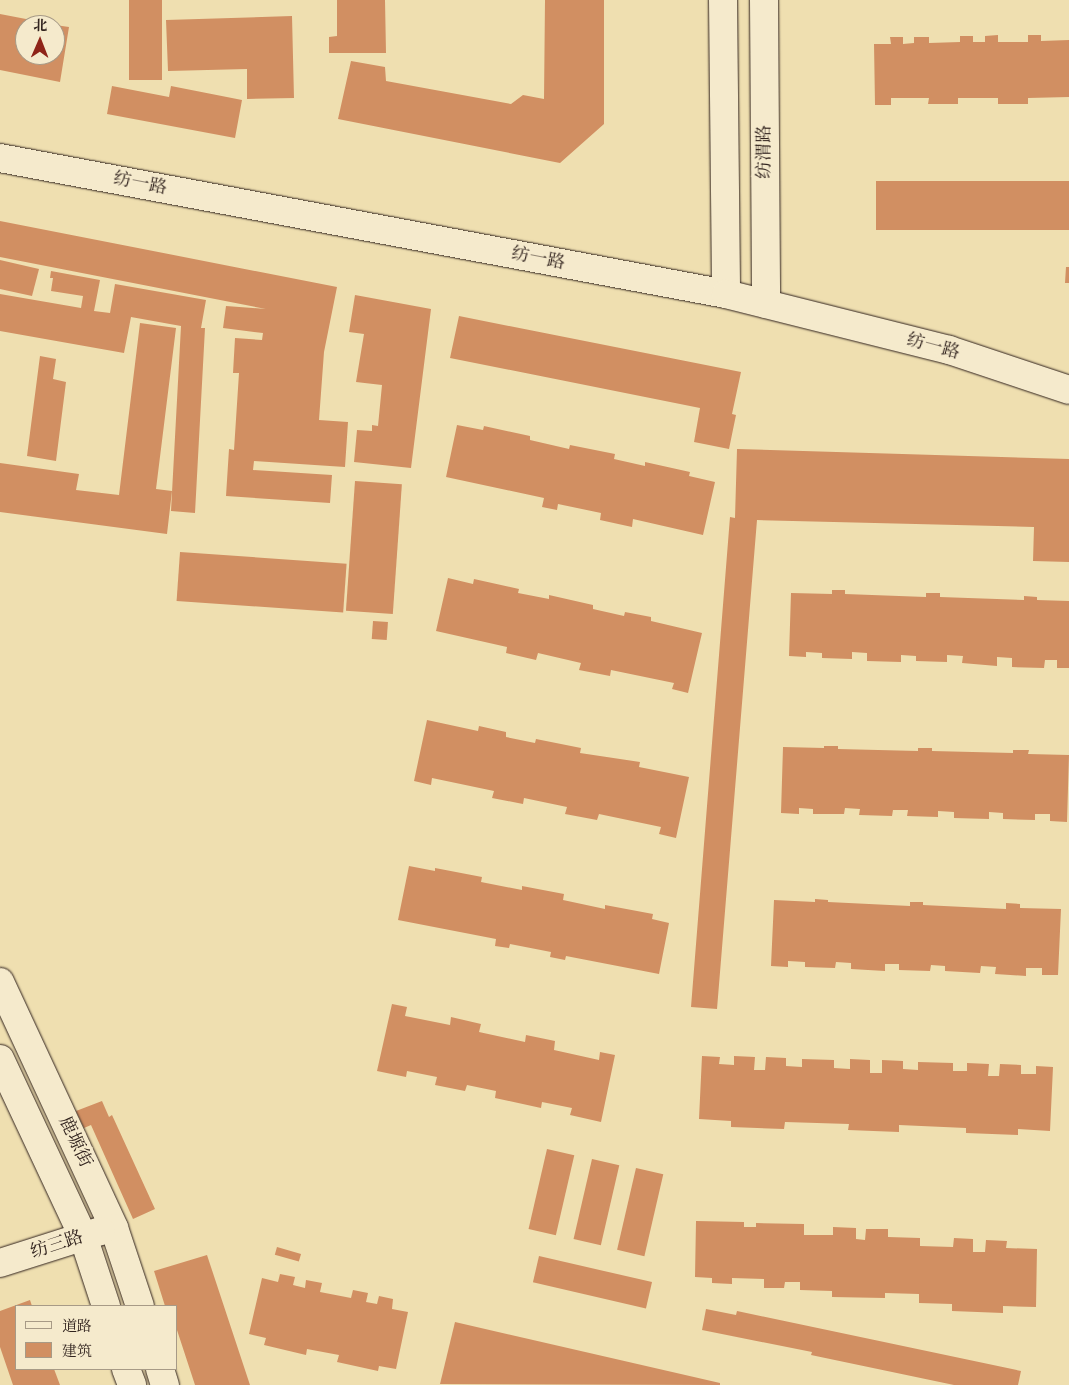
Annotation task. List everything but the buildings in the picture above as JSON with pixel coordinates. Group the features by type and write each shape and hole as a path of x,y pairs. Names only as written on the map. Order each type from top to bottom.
{"street":[{"path":"723,0 726,294"},
{"name":"纺渭路","path":"764,0 766,304"},
{"name":"纺一路","path":"0,158 726,294 949,350 1069,390"},
{"name":"鹿塬街","path":"0,982 114,1228 140,1305"},
{"name":"鹿塬街","path":"0,1059 83,1236 106,1305"},
{"name":"纺三路","path":"0,1263 114,1228"},
{"path":"126,1370 132,1385"},
{"path":"160,1370 165,1385"}]}
